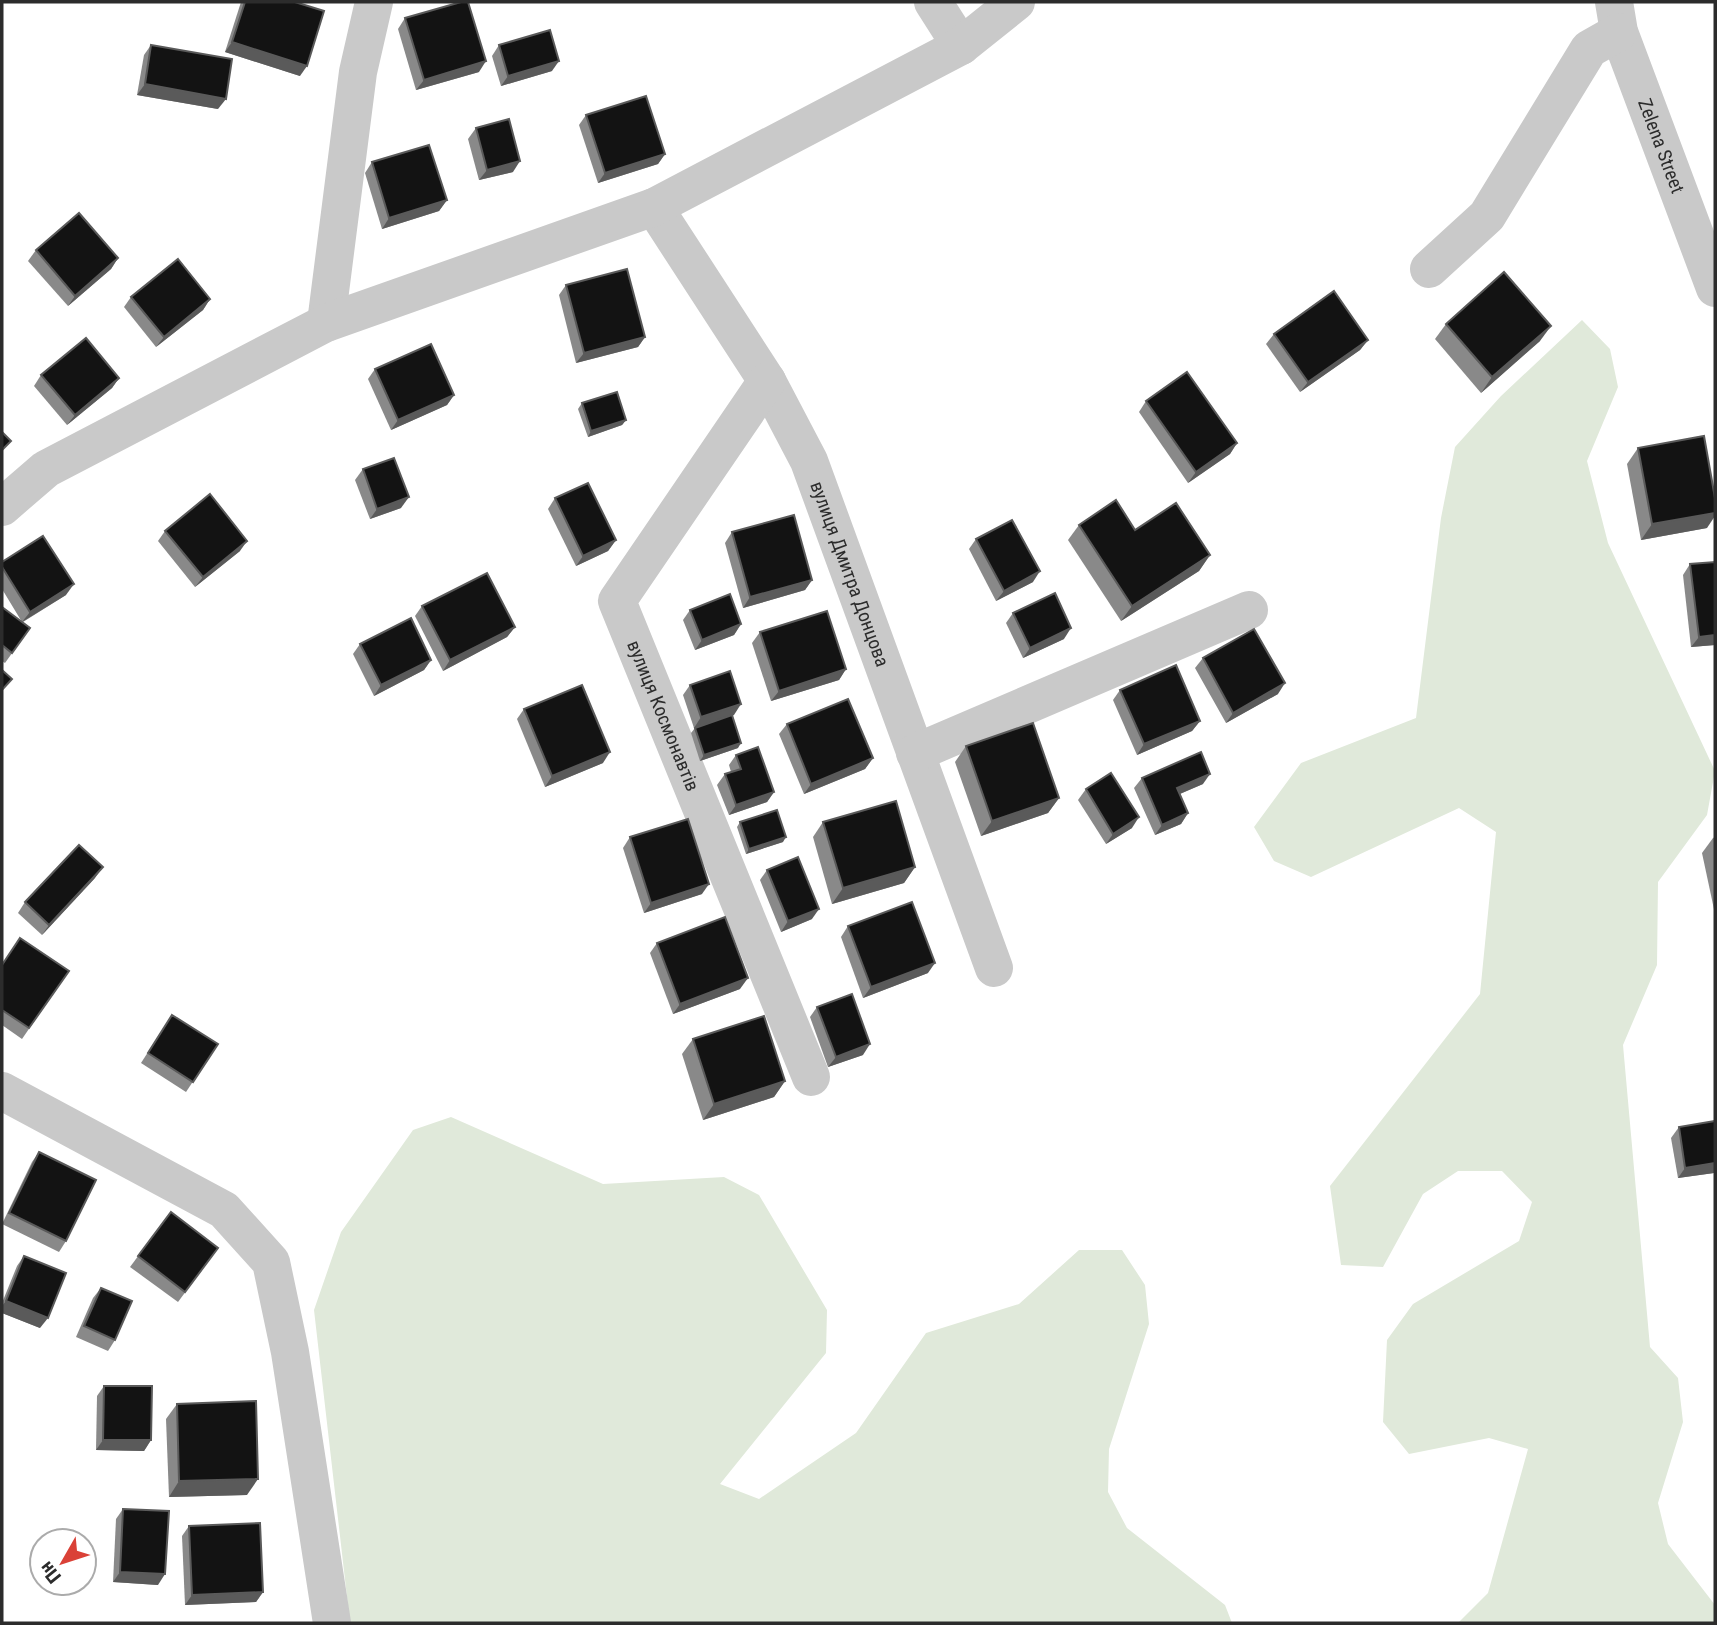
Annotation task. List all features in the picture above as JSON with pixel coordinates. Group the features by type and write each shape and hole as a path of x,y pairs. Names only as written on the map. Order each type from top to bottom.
{"street":[{"path":"326,323 358,72 374,2"},
{"path":"933,2 961,46"},
{"path":"2,508 46,469 326,323 654,208 961,46 1016,2"},
{"path":"1429,269 1487,216 1588,49 1616,17"},
{"name":"Zelena Street","path":"1616,17 1715,288"},
{"name":"вулиця Дмитра Донцова","path":"654,208 767,381 810,461 994,968"},
{"name":"вулиця Космонавтів","path":"767,381 617,601 811,1077"},
{"path":"915,753 1249,610"},
{"path":"2,1091 224,1210 271,1262 290,1352 332,1623"}],"green space":[{"path":"1582,320 1610,349 1618,387 1587,461 1608,543 1715,771 1707,815 1658,882 1657,965 1623,1045 1650,1347 1678,1378 1683,1422 1658,1503 1668,1544 1715,1605 1715,1623 1458,1623 1488,1593 1528,1449 1489,1438 1409,1454 1383,1422 1387,1340 1413,1304 1519,1241 1532,1202 1502,1171 1458,1171 1423,1194 1383,1267 1341,1265 1330,1186 1480,994 1496,832 1459,808 1311,877 1274,861 1254,827 1301,763 1416,718 1441,518 1455,447 1501,396"},
{"path":"451,1117 603,1184 724,1177 759,1195 827,1310 826,1353 720,1484 759,1499 856,1433 926,1333 1019,1304 1079,1250 1122,1250 1145,1285 1149,1324 1109,1449 1108,1492 1127,1528 1225,1605 1232,1623 350,1623 314,1310 341,1232 413,1130"}],"building":[{"path":"245,2 295,2 324,11 307,66 232,42"},
{"path":"468,2 486,61 424,80 405,18"},
{"path":"550,30 559,61 508,76 499,45"},
{"path":"151,45 232,59 226,99 145,84"},
{"path":"646,96 665,154 605,173 586,115"},
{"path":"509,119 520,161 487,170 476,128"},
{"path":"429,145 447,200 389,218 372,162"},
{"path":"79,213 118,258 75,296 36,250"},
{"path":"178,259 210,299 164,337 131,297"},
{"path":"627,269 645,337 584,353 566,285"},
{"path":"1504,272 1551,326 1492,377 1446,324"},
{"path":"1334,291 1368,340 1308,382 1274,334"},
{"path":"86,338 119,378 75,415 41,375"},
{"path":"431,344 454,395 398,420 375,369"},
{"path":"1187,372 1237,443 1196,472 1146,401"},
{"path":"617,392 626,420 591,431 582,403"},
{"path":"2,432 11,441 2,450"},
{"path":"1704,436 1715,498 1715,513 1652,524 1638,448"},
{"path":"394,458 409,497 377,509 363,469"},
{"path":"588,483 616,540 583,556 555,498"},
{"path":"210,494 247,541 203,577 165,531"},
{"path":"1116,500 1135,530 1176,503 1210,555 1132,606 1079,525"},
{"path":"794,515 812,580 750,597 732,532"},
{"path":"1012,520 1040,571 1004,591 976,539"},
{"path":"43,536 74,584 30,612 2,567 2,562"},
{"path":"1715,562 1715,635 1699,637 1690,564"},
{"path":"487,573 515,627 450,660 422,606"},
{"path":"1055,593 1071,628 1030,648 1013,613"},
{"path":"730,594 741,624 702,640 690,610"},
{"path":"2,607 30,628 12,653 2,645"},
{"path":"827,611 846,669 779,691 760,632"},
{"path":"411,618 431,660 381,685 360,644"},
{"path":"1254,629 1285,683 1233,713 1203,658"},
{"path":"1176,665 1200,721 1144,744 1120,690"},
{"path":"2,670 12,679 2,690"},
{"path":"730,671 741,704 701,717 690,685"},
{"path":"582,685 610,752 552,776 524,709"},
{"path":"848,699 873,758 811,784 787,724"},
{"path":"732,715 741,743 704,755 695,728"},
{"path":"1033,723 1059,798 992,821 966,746"},
{"path":"758,747 774,792 736,805 725,774 741,769 736,755"},
{"path":"1201,752 1210,774 1177,788 1188,813 1162,825 1142,778"},
{"path":"1111,773 1139,817 1113,834 1086,789"},
{"path":"896,801 915,867 843,888 823,822"},
{"path":"777,810 786,837 749,849 740,822"},
{"path":"688,819 709,884 651,903 630,837"},
{"path":"79,845 103,867 49,925 25,902"},
{"path":"798,857 819,909 788,921 767,870"},
{"path":"912,902 935,963 871,987 848,926"},
{"path":"725,917 748,978 680,1004 657,943"},
{"path":"20,938 69,971 29,1028 2,1010 2,965"},
{"path":"852,994 870,1044 836,1057 817,1007"},
{"path":"172,1015 218,1044 193,1082 148,1053"},
{"path":"764,1016 785,1081 714,1104 693,1039"},
{"path":"1715,1121 1715,1163 1685,1168 1679,1127"},
{"path":"39,1152 96,1180 66,1241 9,1213"},
{"path":"171,1212 218,1248 185,1292 138,1256"},
{"path":"24,1256 66,1273 48,1318 6,1301"},
{"path":"101,1288 132,1301 115,1340 84,1326"},
{"path":"104,1386 152,1386 151,1440 103,1440"},
{"path":"256,1401 258,1479 179,1481 177,1404"},
{"path":"123,1509 169,1511 165,1574 120,1572"},
{"path":"260,1523 263,1592 192,1595 189,1526"}]}
